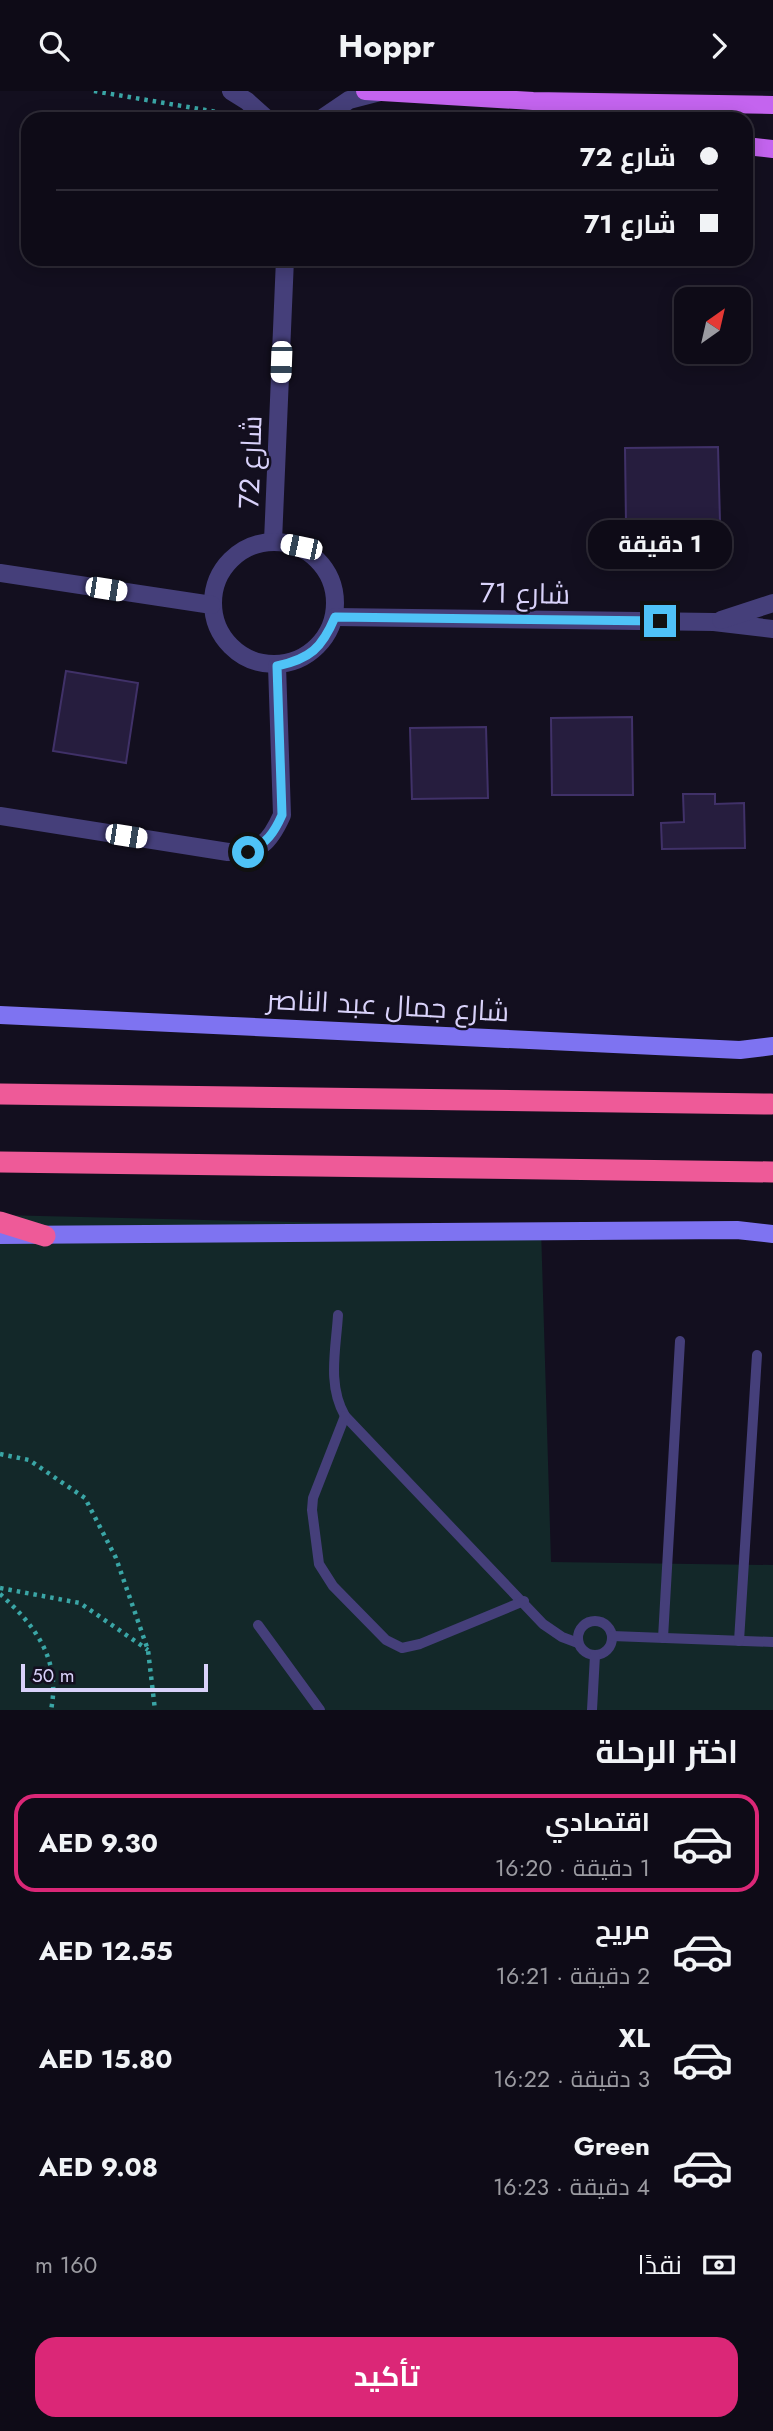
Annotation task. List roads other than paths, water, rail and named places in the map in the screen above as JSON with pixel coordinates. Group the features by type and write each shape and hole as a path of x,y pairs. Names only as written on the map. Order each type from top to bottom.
{"highway":[{"path":"0,1094 771,1104"},
{"path":"0,1162 772,1172"},
{"path":"0,1222 45,1236"}],"main road":[{"path":"372,92 533,101 773,105"},
{"path":"533,101 568,112"},
{"path":"753,147 773,149"},
{"name":"شارع جمال عبد الناصر","path":"0,1015 726,1049 773,1046"},
{"path":"0,1235 723,1230 773,1234"}],"street":[{"path":"231,91 259,112"},
{"path":"331,112 349,100 372,92"},
{"name":"شارع 72","path":"273,541 285,266"},
{"path":"273,541 301,547 323,564 335,589 335,617 327,636 314,651 297,661 277,666 253,662 232,649 218,629 212,605 216,581 229,560 249,546 273,541"},
{"path":"0,573 212,605"},
{"name":"شارع 71","path":"714,622 773,603"},
{"name":"شارع 71","path":"335,617 714,622 773,629"},
{"path":"0,816 228,852 248,852 263,845 274,832 282,815 277,666"}],"lane":[{"path":"338,1315 334,1384 335,1395 345,1416 551,1629 578,1643 587,1653 595,1655 607,1649 612,1636 605,1623 591,1621 579,1629 578,1643"},
{"path":"663,1638 680,1341"},
{"path":"739,1641 757,1355"},
{"path":"345,1416 313,1498 312,1510 319,1565 333,1586 386,1640 402,1648 420,1644 523,1601"},
{"path":"258,1625 320,1710"},
{"path":"612,1636 773,1642"},
{"path":"592,1710 595,1655"}]}
